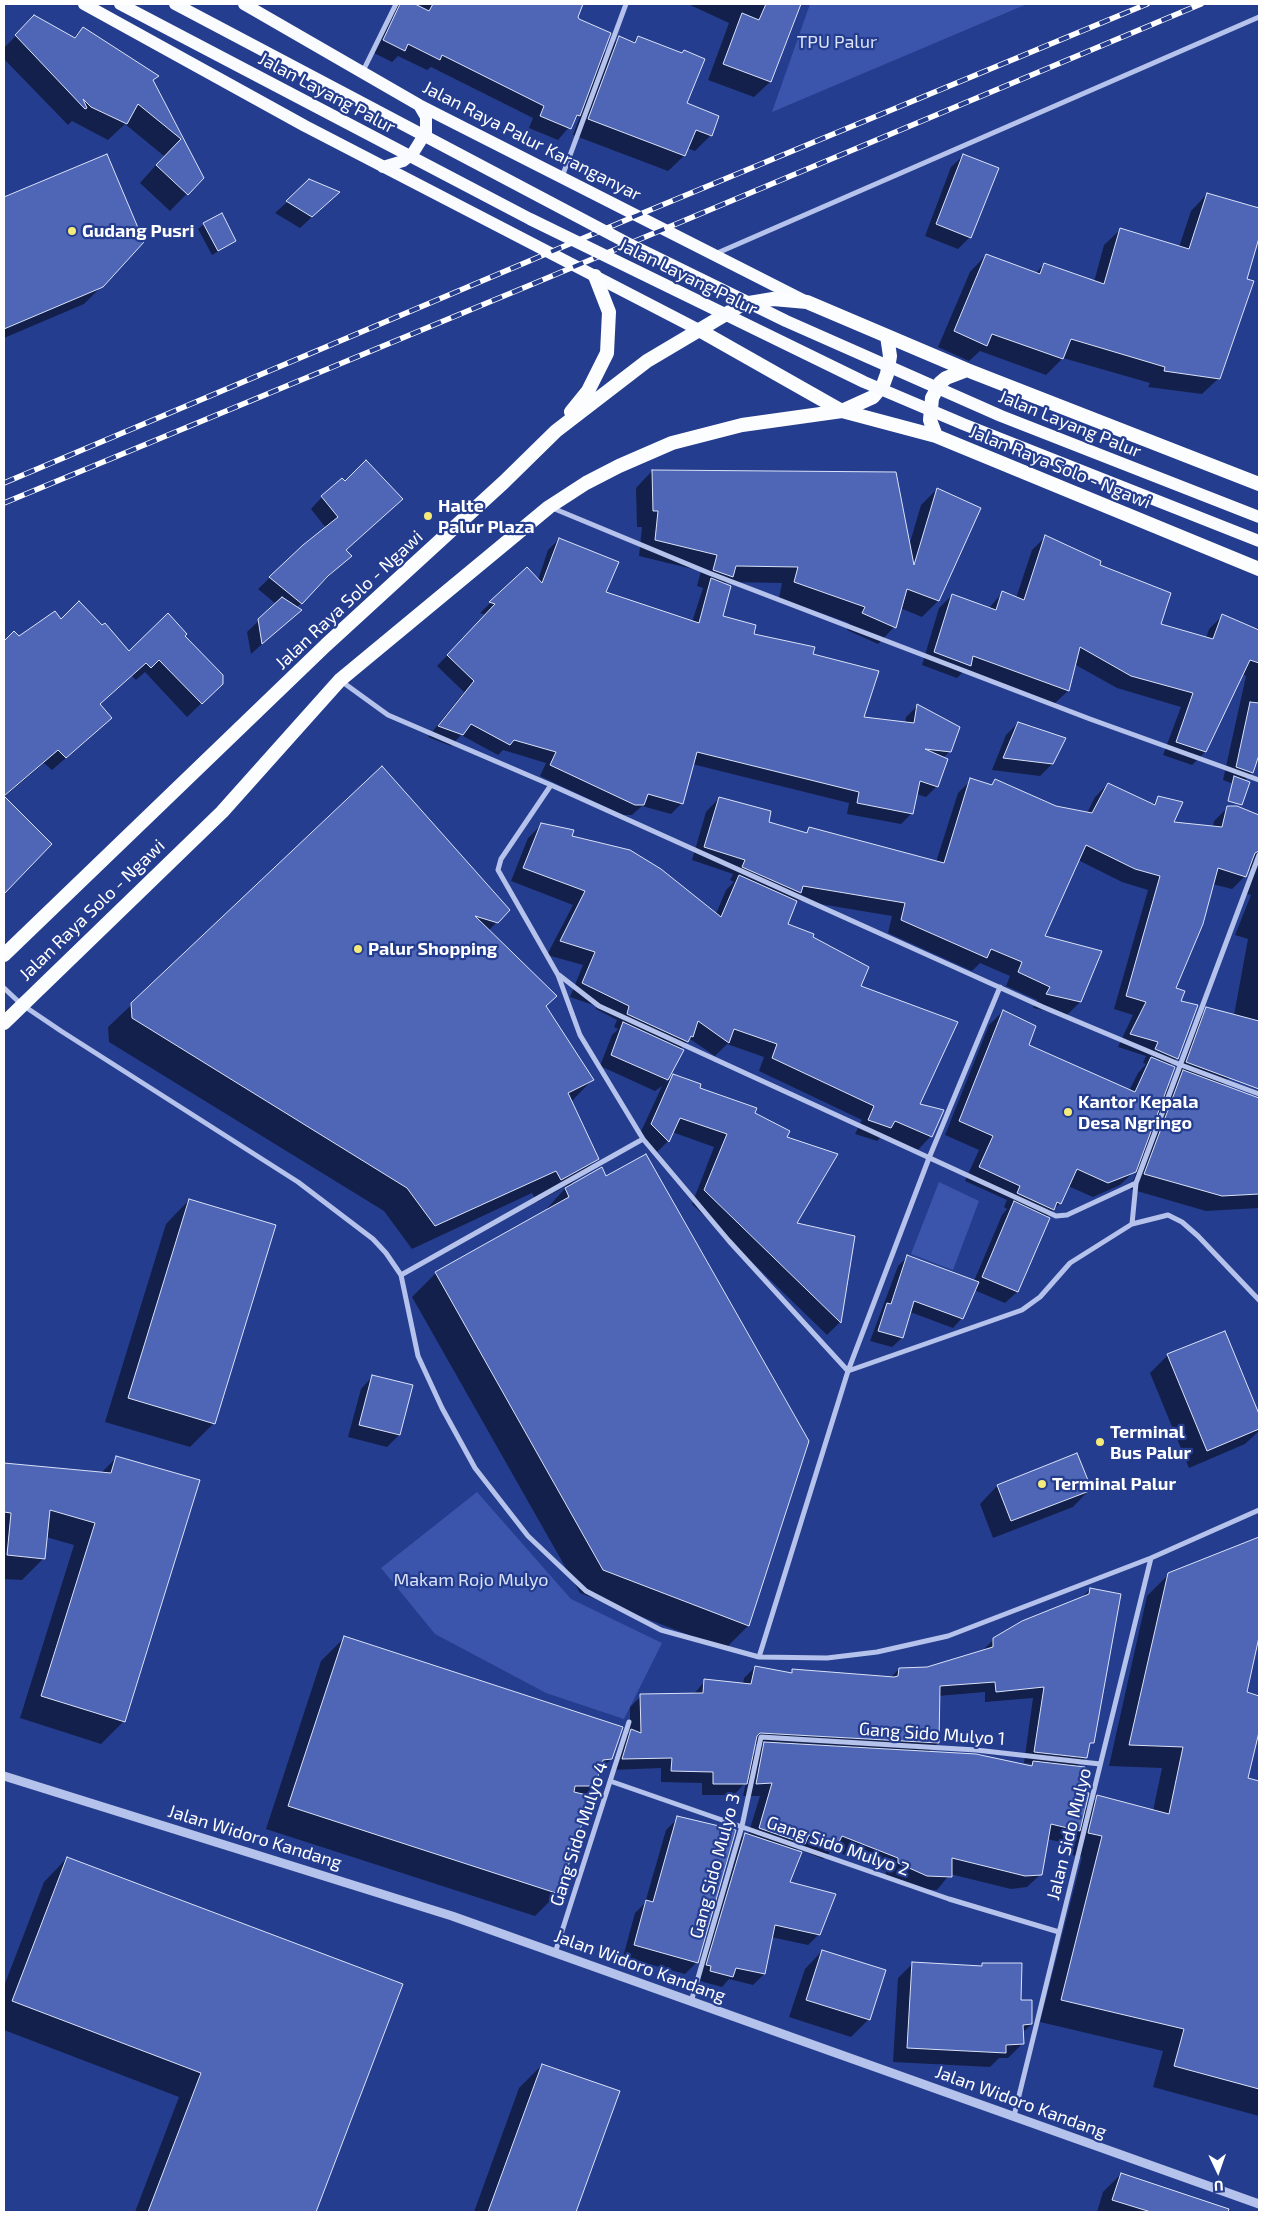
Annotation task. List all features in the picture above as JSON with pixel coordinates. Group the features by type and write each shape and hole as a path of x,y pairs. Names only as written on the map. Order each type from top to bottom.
{"highway":[{"path":"556,430 588,391 607,353 609,312 595,276"},
{"name":"Jalan Raya Solo - Ngawi","path":"4,955 326,645 504,482 556,430 647,361 743,304 773,299 807,302 968,370 1259,484"},
{"path":"699,330 842,412"},
{"name":"Jalan Raya Solo - Ngawi","path":"4,1023 21,1004 222,812 340,680 549,507 610,470 672,443 742,425 842,412 873,397 883,384 890,356 887,336"},
{"path":"936,436 930,420 932,398 940,383 946,378 968,370"},
{"name":"Jalan Raya Solo - Ngawi","path":"842,412 936,436 1259,569"}],"main road":[{"path":"84,4 383,167 699,330"},
{"name":"Jalan Layang Palur","path":"120,4 530,219 864,382 963,424 1259,541"},
{"name":"Jalan Layang Palur","path":"176,4 633,246 786,321 1001,416 1259,516"},
{"name":"Jalan Raya Palur Karanganyar","path":"244,4 419,105 562,178 638,214 662,230 807,302"},
{"path":"383,167 403,161 413,153 426,132 426,117 419,105"}],"street":[{"path":"363,73 396,4"},
{"path":"562,178 626,4"},
{"path":"712,255 1259,17"},
{"path":"549,507 728,580 1090,719 1259,780"},
{"path":"340,680 388,715 551,785 1000,987 1181,1065 1259,1094"},
{"path":"551,785 501,860 498,870 558,975 580,1035 643,1139 730,1241 848,1371"},
{"path":"1132,1224 1136,1183 1259,855"},
{"path":"558,975 599,1006 1056,1216 1068,1215 1136,1183"},
{"path":"759,1657 848,1371 929,1158 1000,987"},
{"path":"4,988 21,1004 298,1182 373,1239 386,1253 401,1275 418,1356 442,1408 475,1468 528,1536 586,1591 661,1630 759,1657 827,1658 877,1652 948,1636 1151,1558 1259,1510"},
{"path":"401,1275 643,1139"},
{"path":"848,1371 1022,1310 1040,1296 1070,1263 1132,1224 1168,1215 1182,1222 1259,1300"},
{"name":"Jalan Sido Mulyo","path":"1014,2116 1151,1558"},
{"name":"Gang Sido Mulyo 4","path":"555,1954 629,1722"},
{"name":"Gang Sido Mulyo 1","path":"761,1737 976,1750 1100,1764"},
{"name":"Gang Sido Mulyo 3","path":"691,2002 742,1826 761,1737"},
{"name":"Jalan Widoro Kandang","path":"4,1776 452,1916 1259,2204"},
{"name":"Gang Sido Mulyo 2","path":"610,1781 949,1899 1059,1932"}],"green space":[{"name":"TPU Palur","path":"810,4 1027,4 772,112"},
{"path":"939,1182 979,1201 953,1270 911,1254"},
{"name":"Makam Rojo Mulyo","path":"477,1492 571,1599 662,1643 624,1719 546,1693 435,1634 381,1568"}],"building":[{"path":"400,4 415,4 429,11 433,4 583,4 579,19 611,33 580,116 577,115 571,129 540,116 544,106 442,55 440,60 408,44 405,51 383,40"},
{"path":"766,4 801,4 771,82 723,64 742,13 759,20"},
{"path":"34,15 75,38 83,27 159,76 153,80 204,178 188,195 156,165 181,139 138,104 127,124 91,107 83,99 87,108 85,109 15,35"},
{"path":"619,36 635,43 638,36 682,53 684,50 705,59 687,103 719,116 712,136 696,130 685,156 588,119"},
{"name":"Gudang Pusri","path":"107,154 144,242 103,287 4,329 4,197"},
{"path":"963,154 999,168 971,238 936,224"},
{"path":"309,179 340,192 312,217 286,201"},
{"path":"1207,193 1259,208 1259,238 1247,279 1254,281 1220,379 1164,371 1165,367 1071,339 1063,359 992,334 987,346 954,331 986,254 1040,274 1044,263 1104,284 1120,228 1189,249"},
{"path":"222,213 236,241 218,251 203,223"},
{"path":"366,460 403,499 346,550 352,556 328,576 302,604 269,577 303,545 338,517 321,496 342,478 345,481"},
{"path":"652,470 896,472 914,565 937,488 981,508 939,601 907,589 896,628 862,613 865,607 794,582 798,567 736,566 733,577 713,570 717,555 655,540 658,511 653,511"},
{"path":"1045,535 1101,561 1100,565 1171,593 1161,624 1213,639 1222,614 1259,630 1259,663 1250,660 1206,752 1176,742 1193,693 1131,676 1080,647 1069,691 973,656 971,666 934,652 952,594 996,610 1002,591 1024,600"},
{"path":"559,538 619,562 606,592 699,623 711,578 731,586 723,616 756,625 754,634 815,647 813,654 879,671 864,717 914,723 917,704 960,727 951,752 925,749 948,759 938,787 920,781 913,814 857,803 859,792 697,752 683,804 648,794 644,805 635,805 550,765 556,752 514,740 510,745 471,724 463,735 438,726 474,681 447,655 495,604 489,602 527,567 542,583"},
{"path":"282,597 302,610 262,644 258,619"},
{"path":"79,601 102,625 105,623 129,651 168,613 187,634 185,636 223,675 223,684 202,704 159,660 151,668 146,663 100,704 112,718 66,758 58,750 4,796 4,641 14,631 19,636 55,611 61,619"},
{"path":"1250,702 1259,703 1259,755 1253,773 1236,767"},
{"path":"1018,722 1066,738 1053,764 1003,758"},
{"path":"382,766 510,910 498,923 475,916 557,996 546,1006 594,1080 568,1093 599,1159 561,1180 556,1171 435,1226 407,1188 132,1018 131,1003"},
{"path":"1234,776 1250,782 1242,805 1228,801"},
{"path":"970,778 992,785 995,779 1056,806 1092,813 1108,783 1155,805 1158,796 1183,802 1174,822 1222,827 1227,806 1237,806 1259,815 1259,851 1255,853 1246,877 1218,868 1203,924 1176,988 1185,991 1181,1001 1198,1005 1178,1059 1155,1049 1158,1042 1130,1034 1146,1002 1126,996 1160,876 1135,869 1086,845 1045,936 1102,951 1081,1002 1046,994 1050,987 1018,972 1022,962 991,949 987,958 901,920 905,903 803,886 801,893 742,867 745,860 704,847 719,797 771,811 769,822 807,833 809,827 944,863"},
{"path":"4,796 52,844 4,894"},
{"path":"541,823 574,830 572,836 630,850 661,869 721,917 739,875 797,901 788,924 814,934 813,937 869,967 861,986 958,1022 920,1104 944,1110 932,1137 895,1121 891,1128 868,1120 874,1106 772,1058 777,1044 734,1029 729,1043 698,1021 693,1037 691,1036 688,1042 627,1014 629,1006 582,983 595,952 560,941 585,891 523,868"},
{"path":"1206,1007 1259,1021 1259,1089 1186,1062"},
{"path":"1003,1010 1036,1026 1029,1045 1135,1092 1151,1057 1175,1067 1136,1172 1108,1183 1077,1169 1061,1204 1057,1202 1054,1210 1017,1193 1020,1186 979,1167 993,1136 959,1121"},
{"path":"623,1022 684,1050 668,1080 611,1055"},
{"path":"1183,1070 1259,1098 1259,1194 1222,1196 1144,1174"},
{"path":"673,1074 701,1084 700,1088 757,1108 755,1113 790,1131 787,1137 838,1154 797,1223 855,1236 841,1323 704,1190 727,1134 680,1118 669,1142 651,1124"},
{"path":"646,1154 809,1441 749,1626 603,1570 435,1272 569,1197 565,1188 602,1167 606,1176"},
{"path":"189,1199 276,1225 215,1424 128,1398"},
{"path":"1014,1201 1050,1218 1018,1292 982,1277"},
{"path":"907,1255 979,1282 963,1319 914,1301 903,1338 878,1331 887,1303 891,1304"},
{"path":"1225,1331 1259,1414 1259,1429 1207,1451 1167,1354"},
{"path":"372,1375 413,1385 400,1435 359,1425"},
{"path":"1077,1453 1092,1490 1011,1521 997,1485"},
{"path":"116,1456 200,1480 125,1722 41,1696 95,1523 50,1510 45,1559 7,1555 11,1513 4,1512 4,1463 111,1473"},
{"path":"1259,1537 1259,1637 1247,1692 1259,1696 1259,1732 1248,1778 1259,1781 1259,2089 1174,2066 1184,2029 1061,2000 1102,1836 1088,1833 1097,1795 1169,1814 1183,1747 1129,1745 1168,1573"},
{"path":"1090,1588 1121,1594 1094,1743 1090,1743 1087,1758 1034,1752 1044,1687 996,1692 995,1682 940,1686 939,1743 760,1733 757,1736 747,1784 713,1784 713,1772 671,1771 672,1758 622,1759 631,1729 641,1733 640,1694 703,1693 704,1679 751,1684 755,1666 792,1673 792,1669 894,1677 898,1676 899,1668 927,1667 993,1647 993,1638 1022,1621 1089,1594"},
{"path":"344,1636 623,1727 612,1759 603,1760 595,1786 575,1786 574,1792 591,1796 559,1894 288,1806"},
{"path":"764,1742 976,1754 1032,1766 1033,1761 1085,1767 1079,1791 1089,1793 1080,1831 1051,1824 1042,1875 1025,1876 952,1858 952,1877 927,1876 898,1863 898,1858 842,1836 837,1846 809,1835 805,1844 759,1828 772,1783 756,1784"},
{"path":"677,1816 736,1830 698,1963 634,1945 646,1900 653,1902"},
{"path":"745,1833 802,1852 790,1882 836,1894 820,1935 775,1925 765,1974 736,1968 733,1977 710,1971 711,1966 706,1965"},
{"path":"67,1857 403,1984 316,2212 148,2212 201,2073 12,2001"},
{"path":"822,1950 886,1970 870,2020 806,2000"},
{"path":"912,1962 982,1966 982,1963 1022,1963 1021,2000 1032,2000 1032,2024 1023,2025 1024,2044 1006,2045 1006,2053 907,2048"},
{"path":"542,2064 620,2091 576,2212 488,2212"},
{"path":"1121,2173 1229,2209 1228,2212 1151,2212 1112,2200"}],"railway":[{"path":"4,483 638,215 1147,4"},
{"path":"4,503 1201,4"}],"place":[{"name":"Gudang Pusri","path":"72,231"},
{"name":"Halte Palur Plaza","path":"428,516"},
{"name":"Palur Shopping","path":"358,949"},
{"name":"Kantor Kepala Desa Ngringo","path":"1068,1112"},
{"name":"Terminal Bus Palur","path":"1100,1442"},
{"name":"Terminal Palur","path":"1042,1484"}]}
